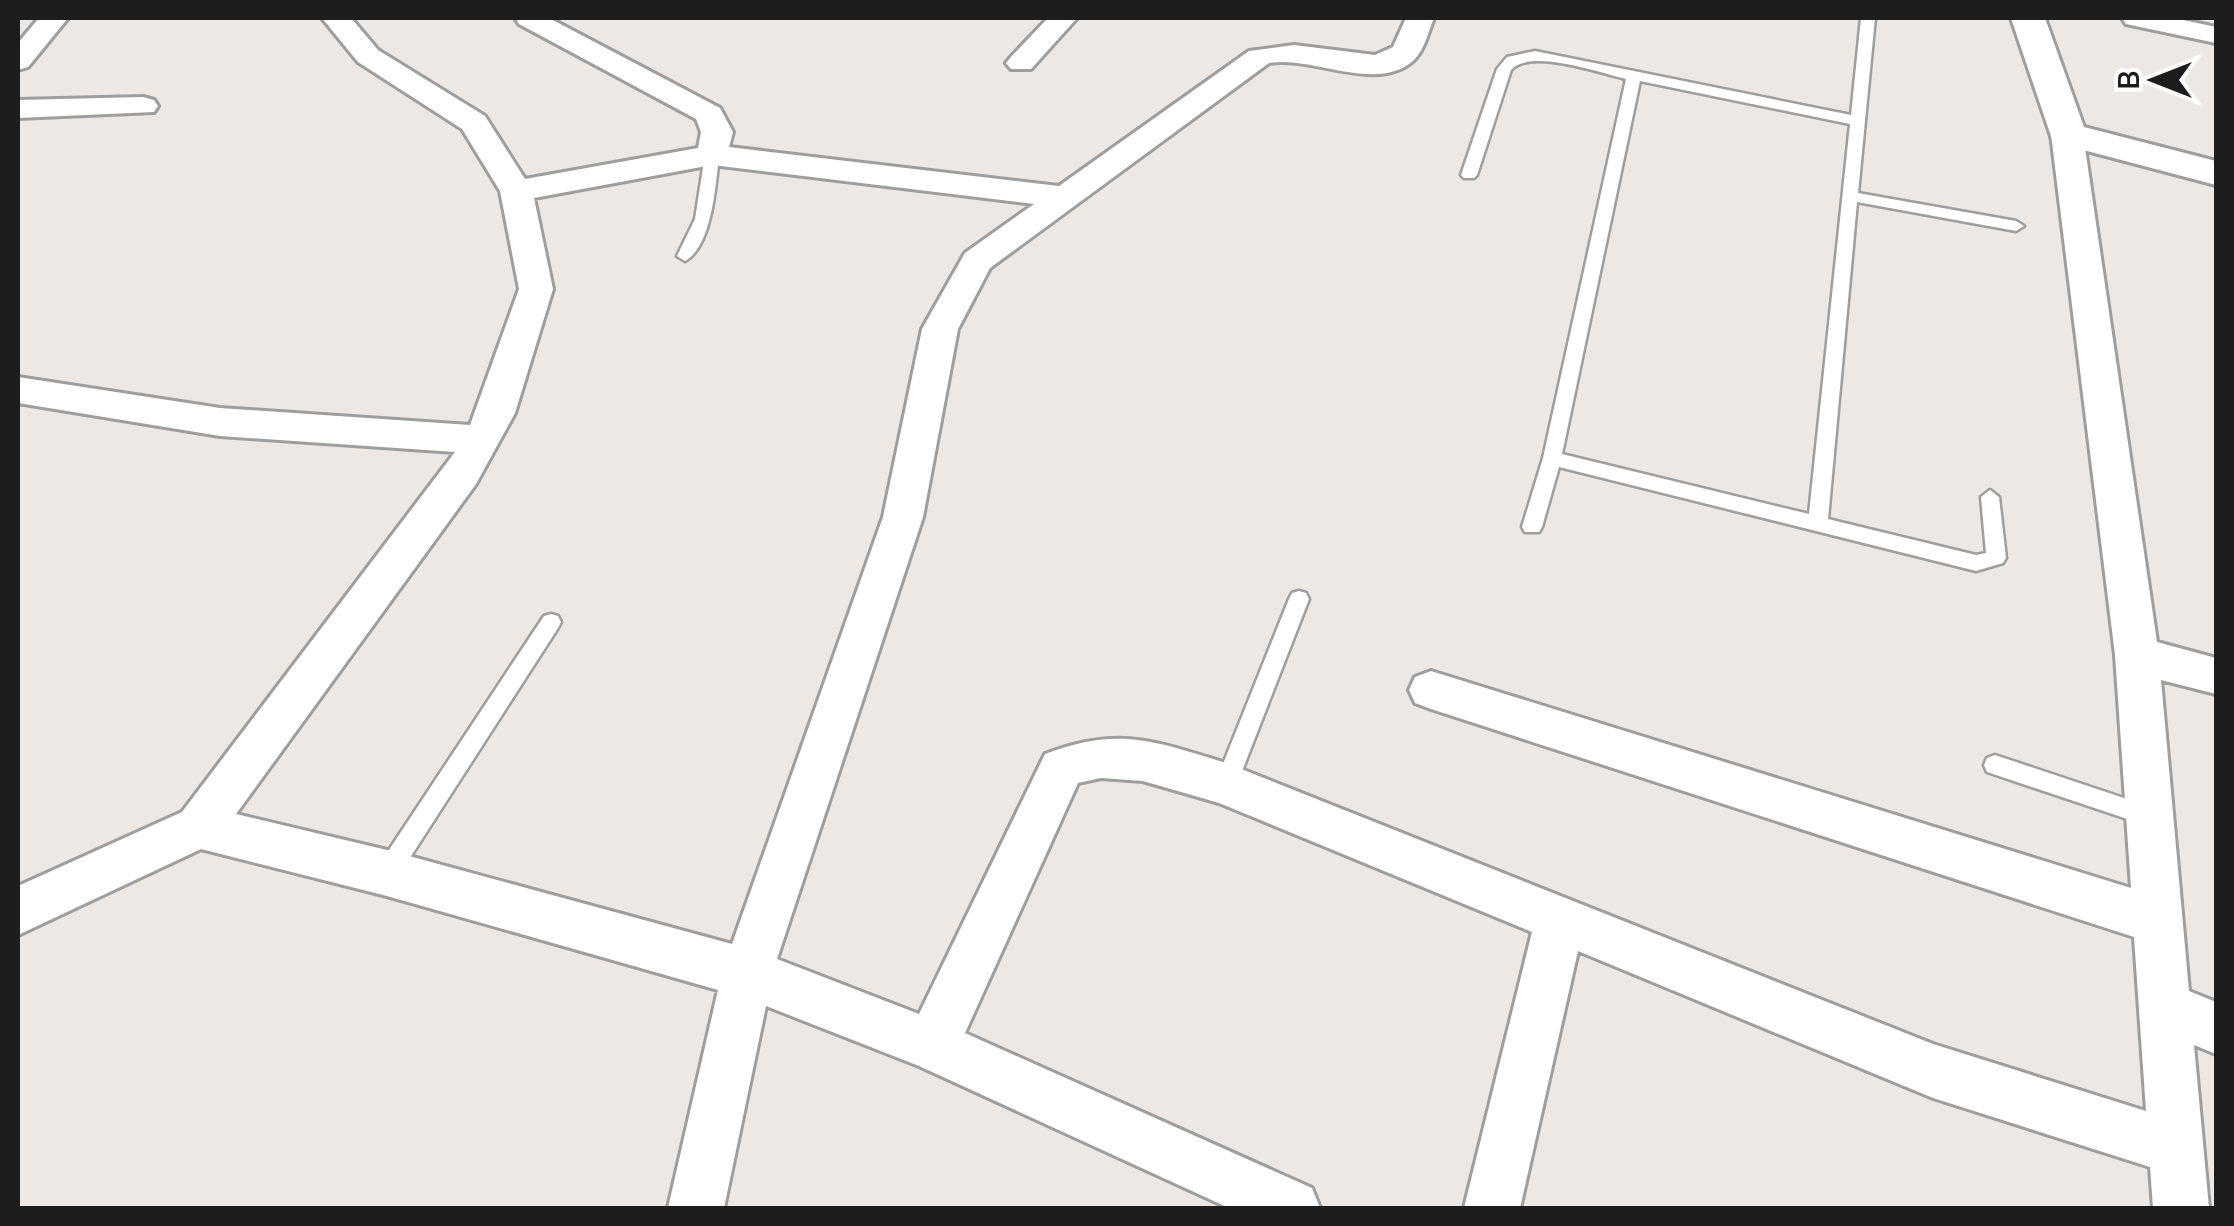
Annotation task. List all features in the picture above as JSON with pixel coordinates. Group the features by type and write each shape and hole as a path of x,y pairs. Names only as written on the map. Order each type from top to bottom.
{"street":[{"path":"18,61 54,18"},
{"path":"18,911 199,828 462,474 496,413 536,289 516,192 474,123 368,56 336,18"},
{"path":"528,18 710,114 717,132 712,155"},
{"path":"1022,63 1063,18"},
{"path":"696,1208 747,974 903,516 940,329 977,262 1259,58 1284,52 1357,64 1385,62 1405,52 1420,18"},
{"path":"2136,18 2216,35"},
{"path":"2021,22 2068,134 2137,656 2181,1208"},
{"path":"18,109 143,106"},
{"path":"2068,134 2216,173"},
{"path":"516,192 712,155 1064,197"},
{"path":"18,390 220,422 480,440"},
{"path":"2137,656 2216,676"},
{"path":"1431,690 2158,920"},
{"path":"932,1046 1061,770 1086,756 1137,758 1226,784 1934,1070 2176,1148"},
{"path":"199,828 387,872 747,974 932,1046 1292,1208"},
{"path":"1492,1208 1560,919"},
{"path":"2166,1006 2216,1028"}],"lane":[{"path":"1818,522 1868,18"},
{"path":"1469,175 1504,69 1512,60 1534,55 1857,122"},
{"path":"1532,527 1552,458 1634,76"},
{"path":"684,256 703,219 712,155"},
{"path":"1851,196 2016,226"},
{"path":"1552,458 1976,563 1996,558 1990,496"},
{"path":"1226,784 1299,598"},
{"path":"387,872 551,622"},
{"path":"1995,765 2150,816"}]}
